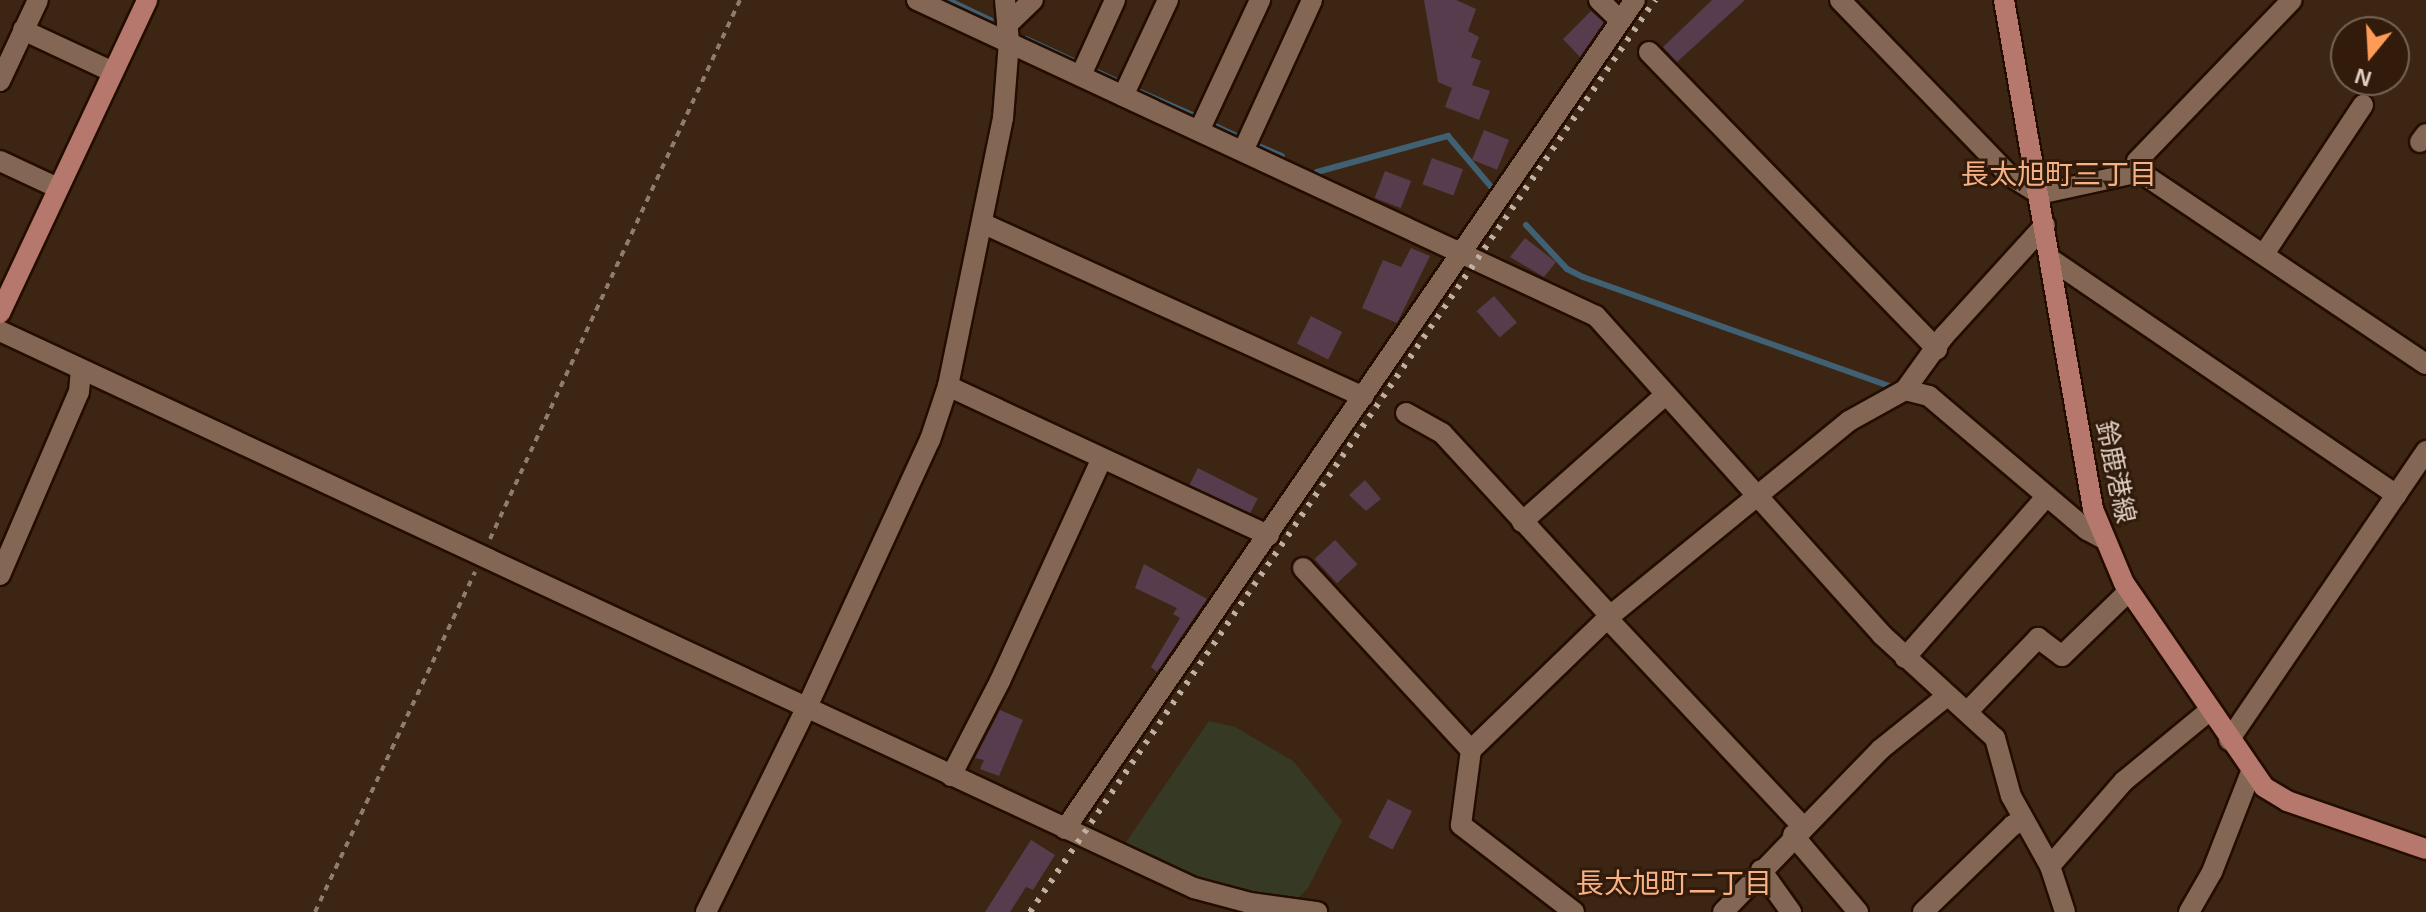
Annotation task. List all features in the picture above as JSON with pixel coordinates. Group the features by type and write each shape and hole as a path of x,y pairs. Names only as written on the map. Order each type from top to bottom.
{"main road":[{"path":"0,313 147,0"},
{"name":"鈴鹿港線","path":"2004,0 2052,260 2080,443 2102,538 2129,591 2251,772 2287,801 2426,849"}],"street":[{"path":"0,81 38,0"},
{"path":"917,0 1008,34 1123,96 1447,248 1464,250 1506,277 1596,316 1905,658 1947,696 1969,710 1995,738 2011,796 2050,866 2065,912"},
{"path":"706,912 807,707 930,440 948,386 1003,118 1008,34 1005,0"},
{"path":"1008,34 1033,0"},
{"path":"1081,75 1115,0"},
{"path":"1123,96 1168,0"},
{"path":"1199,131 1260,0"},
{"path":"1243,151 1312,0"},
{"path":"1599,0 1621,21"},
{"path":"1065,829 1635,0"},
{"path":"1840,0 2009,175 2039,194 2140,172"},
{"path":"2292,0 2137,161 2140,172 2426,364"},
{"path":"23,30 113,72"},
{"path":"1649,52 1937,349"},
{"path":"2264,254 2363,105"},
{"path":"0,161 58,188"},
{"path":"982,223 1363,397"},
{"path":"1574,912 1461,825 1471,750 1608,617 1849,421 1905,390 2045,225"},
{"path":"2052,260 2396,495"},
{"path":"0,331 1204,892 1234,912"},
{"path":"0,575 74,404 81,369"},
{"path":"948,386 1269,536"},
{"path":"1905,390 1938,403 2047,496 2102,538"},
{"path":"1522,522 1665,395"},
{"path":"1406,413 1442,433 1797,830 1858,912"},
{"path":"2229,740 2426,451"},
{"path":"951,776 1102,458"},
{"path":"1905,658 2047,496"},
{"path":"1303,568 1471,750"},
{"path":"1969,710 2038,638 2062,656 2129,591"},
{"path":"1723,912 1797,830 1881,749 1947,696"},
{"path":"2050,866 2124,781 2209,711"},
{"path":"2189,912 2212,872 2251,772"},
{"path":"1923,912 2013,825 2024,821"},
{"path":"1761,870 1791,912"},
{"path":"1204,892 1317,912"}],"path":[{"path":"315,912 740,0"}],"green space":[{"path":"1209,721 1235,727 1293,761 1342,821 1308,888 1292,904 1213,890 1122,848"}],"building":[{"path":"1424,0 1456,0 1476,9 1468,31 1479,37 1471,57 1481,61 1472,85 1490,91 1479,120 1445,107 1452,88 1438,82"},
{"path":"1712,0 1745,0 1677,62 1663,47"},
{"path":"1591,11 1604,22 1580,57 1563,39"},
{"path":"1484,130 1509,140 1497,170 1472,160"},
{"path":"1432,158 1463,169 1453,196 1422,184"},
{"path":"1385,171 1411,181 1401,208 1375,198"},
{"path":"1525,238 1556,262 1544,277 1510,257"},
{"path":"1411,248 1430,256 1397,323 1362,308 1383,260 1401,267"},
{"path":"1494,296 1517,322 1500,338 1477,311"},
{"path":"1311,316 1342,332 1328,360 1297,344"},
{"path":"1198,468 1258,498 1249,515 1189,485"},
{"path":"1365,480 1381,499 1366,511 1349,495"},
{"path":"1335,540 1358,564 1337,583 1315,559"},
{"path":"1144,564 1207,599 1157,672 1151,667 1180,618 1173,614 1177,608 1135,588"},
{"path":"1000,710 1023,720 999,776 980,769 984,760 975,758"},
{"path":"1388,799 1412,811 1393,850 1368,837"},
{"path":"1031,840 1055,855 1033,890 1026,887 1010,912 985,912"}],"waterway":[{"path":"948,0 990,20"},
{"path":"1026,39 1078,63"},
{"path":"1093,70 1119,82"},
{"path":"1138,91 1197,117"},
{"path":"1213,125 1239,137"},
{"path":"1317,172 1448,136 1493,189"},
{"path":"1256,145 1282,156"},
{"path":"1526,225 1567,269 1583,277 1889,386"}],"railway":[{"path":"1030,912 1655,0"}],"district":[{"name":"長太旭町三丁目","path":"2059,175"},
{"name":"長太旭町二丁目","path":"1674,884"}]}
